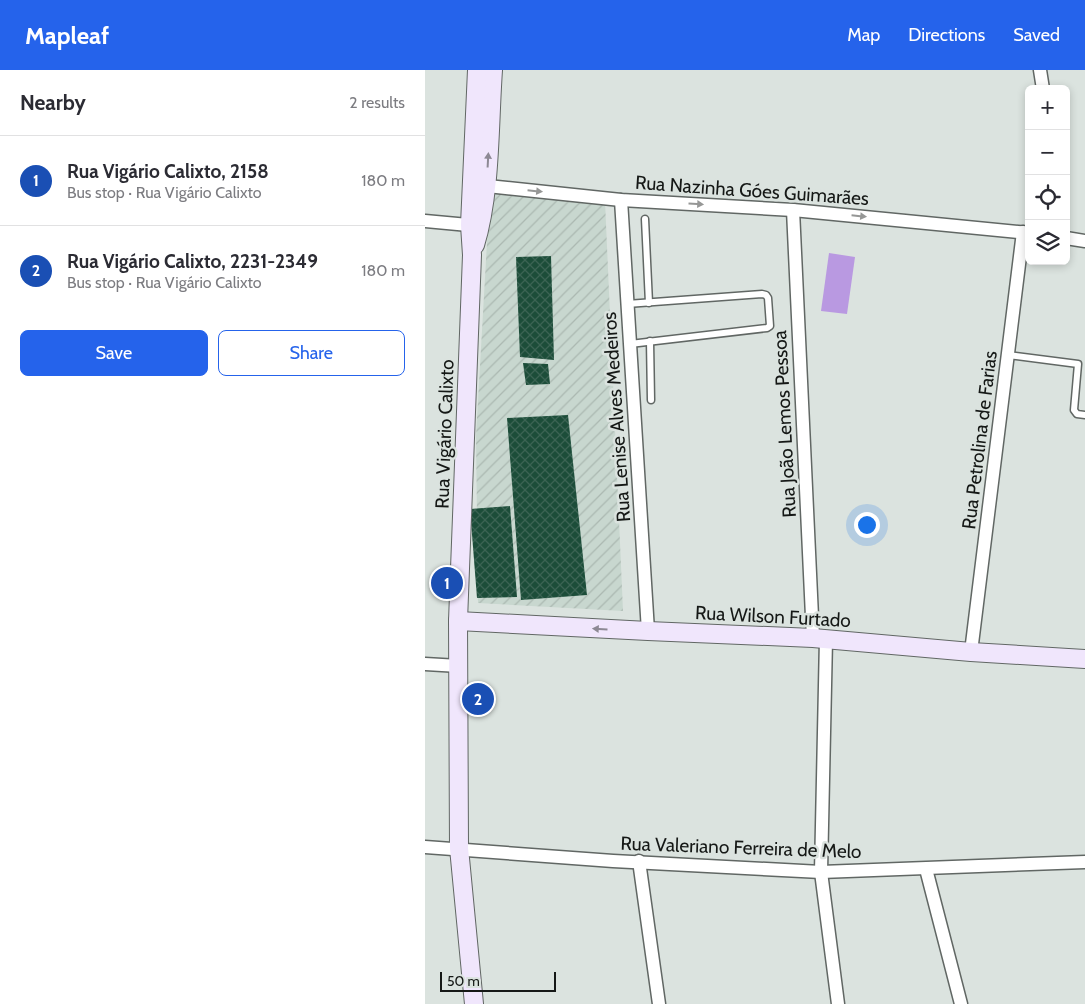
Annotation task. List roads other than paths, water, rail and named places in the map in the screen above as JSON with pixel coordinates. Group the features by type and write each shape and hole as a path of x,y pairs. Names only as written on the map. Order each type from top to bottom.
{"main road":[{"name":"Rua Vigário Calixto","path":"477,70 479,185"},
{"name":"Rua Vigário Calixto","path":"474,1004 459,848 458,621 473,255 479,185 493,70"},
{"name":"Rua Wilson Furtado","path":"458,621 819,638 971,652 1085,659"}],"street":[{"path":"1040,70 1042,85"},
{"name":"Rua Nazinha Góes Guimarães","path":"479,185 621,200 793,210 1025,232"},
{"name":"Rua Lenise Alves Medeiros","path":"621,200 648,631"},
{"name":"Rua João Lemos Pessoa","path":"793,210 819,638 821,872 838,1004"},
{"path":"425,221 476,226"},
{"name":"Rua Petrolina de Farias","path":"971,652 1008,355 1025,239"},
{"path":"1070,239 1085,241"},
{"path":"425,664 459,666"},
{"name":"Rua Valeriano Ferreira de Melo","path":"425,847 459,848 613,861 821,872 1085,862"},
{"path":"639,861 659,1004"},
{"path":"926,869 961,1004"}],"lane":[{"path":"645,219 649,303"},
{"path":"627,304 762,294 768,298 770,326 767,328 630,344"},
{"path":"650,342 651,400"},
{"path":"1008,355 1078,364 1074,410 1075,413 1085,416"}],"place":[{"name":"Rua Vigário Calixto, 2158","path":"447,583"},
{"name":"Rua Vigário Calixto, 2231-2349","path":"478,699"}]}
